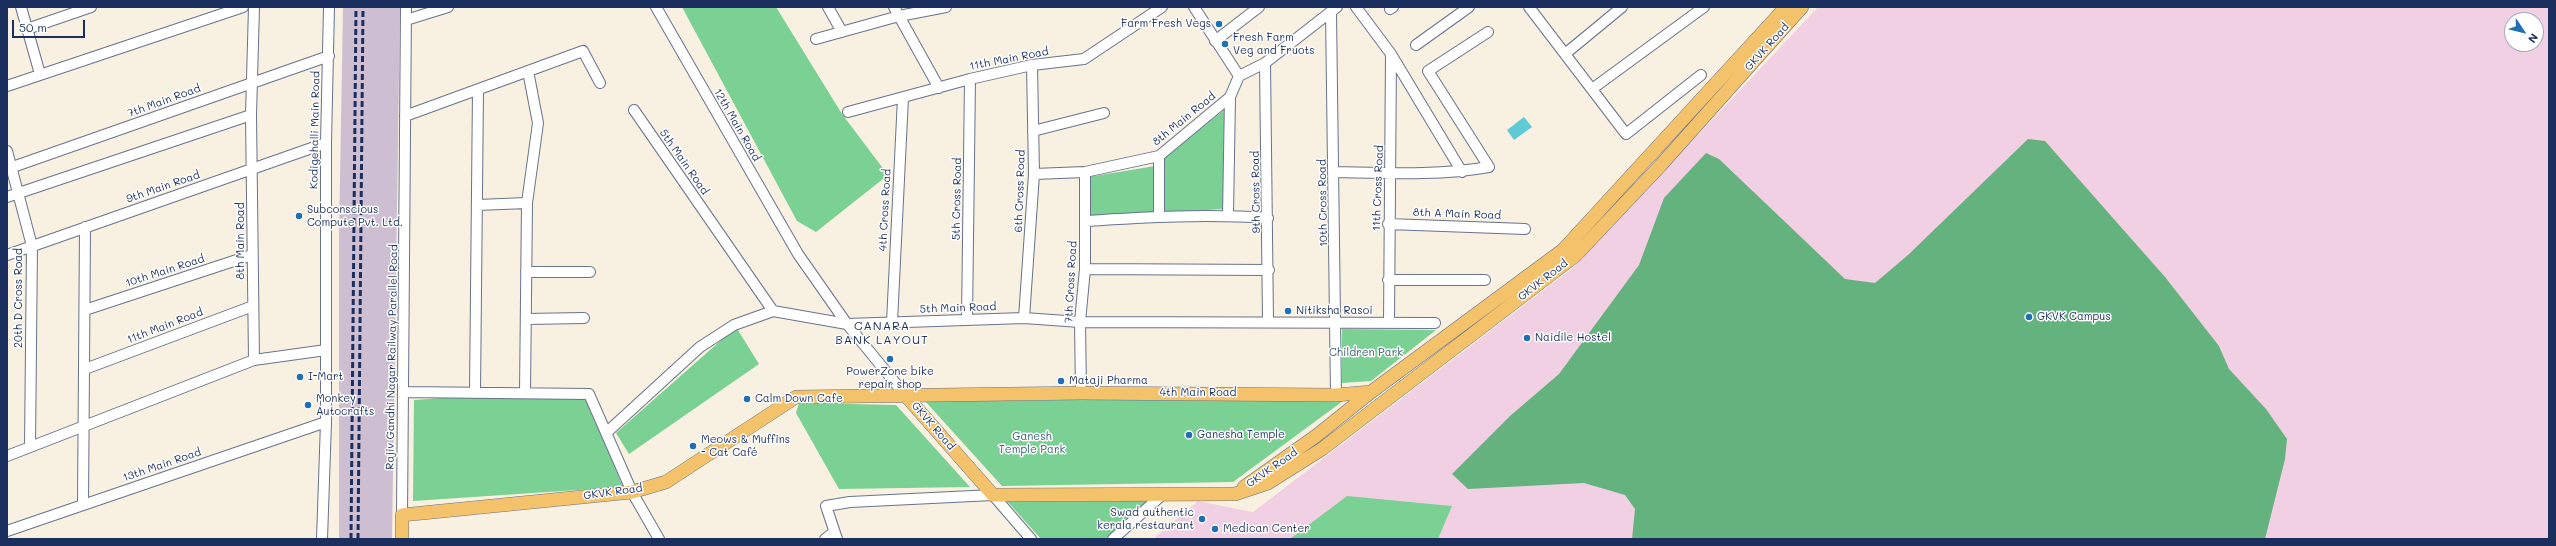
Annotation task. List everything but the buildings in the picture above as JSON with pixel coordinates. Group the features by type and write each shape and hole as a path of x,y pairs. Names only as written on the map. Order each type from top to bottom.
{"main road":[{"name":"GKVK Road","path":"1235,494 1316,436 1371,392 1563,250 1786,7"},
{"name":"GKVK Road","path":"402,515 632,492 666,482 796,397 906,396 993,495 1235,494 1268,483 1322,449 1575,256 1660,166 1802,7"},
{"path":"1650,156 1660,166"},
{"path":"1386,381 1396,394"},
{"name":"4th Main Road","path":"906,396 1081,393 1336,394 1371,392"},
{"path":"402,515 402,539"}],"street":[{"path":"27,30 91,7"},
{"path":"7,86 243,7"},
{"name":"8th Main Road","path":"254,7 251,115 254,360"},
{"name":"Kodigehalli Main Road","path":"322,539 326,422 326,143 329,7"},
{"name":"Rajiv Gandhi Nagar Railway Parallel Road","path":"402,515 406,7"},
{"path":"406,20 448,7"},
{"name":"12th Main Road","path":"656,7 798,254 847,324 906,396"},
{"path":"828,7 842,32"},
{"path":"816,39 842,32 896,12 946,7"},
{"name":"11th Main Road","path":"848,112 970,79 1032,65 1084,59 1162,7"},
{"path":"1215,42 1259,7"},
{"path":"1356,7 1392,54 1462,172"},
{"path":"1416,45 1469,7"},
{"path":"1565,54 1622,7"},
{"path":"1592,89 1704,7"},
{"path":"23,8 27,30 40,74"},
{"path":"1196,8 1215,42 1239,76 1265,63 1334,9"},
{"name":"10th Cross Road","path":"1334,9 1336,394"},
{"path":"1535,9 1565,54 1626,134 1701,75"},
{"path":"896,12 939,88"},
{"path":"1335,172 1391,174 1462,172 1489,166 1428,71 1488,32"},
{"path":"405,116 584,51 600,83"},
{"name":"11th Cross Road","path":"1389,323 1388,224 1391,174 1392,54"},
{"name":"7th Main Road","path":"10,168 329,56"},
{"name":"9th Cross Road","path":"1265,63 1269,270 1268,321"},
{"name":"6th Cross Road","path":"1024,318 1034,174 1032,65"},
{"path":"525,393 527,203 538,123 528,71"},
{"name":"8th Main Road","path":"1034,174 1085,172 1159,156 1230,98 1239,76"},
{"name":"5th Cross Road","path":"967,320 970,79"},
{"path":"475,392 478,90"},
{"name":"4th Cross Road","path":"892,322 903,98"},
{"path":"1228,215 1230,98"},
{"name":"5th Main Road","path":"634,110 773,311 847,324 1024,318 1080,322 1268,321 1435,323"},
{"path":"1033,131 1104,113"},
{"path":"7,197 251,115"},
{"name":"9th Main Road","path":"7,255 326,143"},
{"name":"20th D Cross Road","path":"7,151 10,168 32,246 30,448"},
{"path":"1159,156 1160,216"},
{"name":"7th Cross Road","path":"1081,393 1080,322 1085,269 1085,172"},
{"path":"477,205 527,203"},
{"path":"1086,221 1160,216 1228,215 1268,218"},
{"name":"8th A Main Road","path":"1388,224 1525,228"},
{"path":"83,505 86,310 85,227"},
{"name":"10th Main Road","path":"86,310 252,255"},
{"path":"1085,269 1269,270"},
{"path":"526,272 590,272"},
{"path":"1388,280 1485,280"},
{"name":"11th Main Road","path":"85,369 253,306"},
{"path":"606,433 700,347 734,325 773,311"},
{"path":"526,319 584,318"},
{"path":"7,456 254,360 326,350"},
{"path":"404,392 589,394 632,492 659,539"},
{"name":"13th Main Road","path":"7,531 326,422"},
{"path":"1113,539 1163,494"},
{"path":"832,537 826,506 850,502 993,495 1031,539"}],"shaded area":[{"path":"343,7 400,7 392,539 339,539 339,237"},
{"name":"GKVK Campus","path":"1818,7 2549,7 2549,539 1153,539 1198,501 1253,512 1574,267"}],"green space":[{"path":"682,7 776,7 842,114 888,175 816,232 797,221"},
{"path":"1224,110 1223,209 1090,217 1089,177 1155,166"},
{"path":"2028,139 2045,141 2165,277 2219,346 2229,369 2266,409 2287,439 2285,459 2265,539 1632,539 1635,509 1625,495 1584,483 1468,489 1452,474 1510,416 1559,374 1639,265 1664,198 1706,153 1719,159 1845,279 1875,283 1908,255"},
{"path":"736,327 759,364 629,454 616,433"},
{"name":"Children Park","path":"1342,329 1436,330 1371,381 1342,383"},
{"path":"454,397 585,397 623,487 413,501 414,400"},
{"name":"Ganesh Temple Park","path":"1347,398 1233,482 1002,486 925,401"},
{"path":"799,403 896,405 970,487 839,489 796,413"},
{"path":"1347,496 1452,506 1438,539 1290,539"},
{"path":"1144,499 1149,504 1108,539 1041,539 1007,501"}],"water":[{"path":"1524,117 1532,127 1514,140 1507,130"}],"railway":[{"path":"351,539 356,7"},
{"path":"358,539 363,7"}],"place":[{"name":"Farm Fresh Vegs","path":"1219,24"},
{"name":"Fresh Farm Veg and Fruots","path":"1225,44"},
{"name":"Subconscious Compute Pvt. Ltd.","path":"299,216"},
{"name":"Nitiksha Rasoi","path":"1288,311"},
{"name":"GKVK Campus","path":"2029,317"},
{"name":"Naidile Hostel","path":"1527,338"},
{"name":"PowerZone bike repair shop","path":"890,359"},
{"name":"I-Mart","path":"300,377"},
{"name":"Mataji Pharma","path":"1061,381"},
{"name":"Calm Down Cafe","path":"747,399"},
{"name":"Monkey Autocrafts","path":"308,405"},
{"name":"Ganesha Temple","path":"1189,435"},
{"name":"Meows & Muffins - Cat Café","path":"693,446"},
{"name":"Swad authentic kerala restaurant","path":"1202,519"},
{"name":"Medican Center","path":"1215,529"}],"district":[{"name":"CANARA BANK LAYOUT","path":"882,333"}]}
